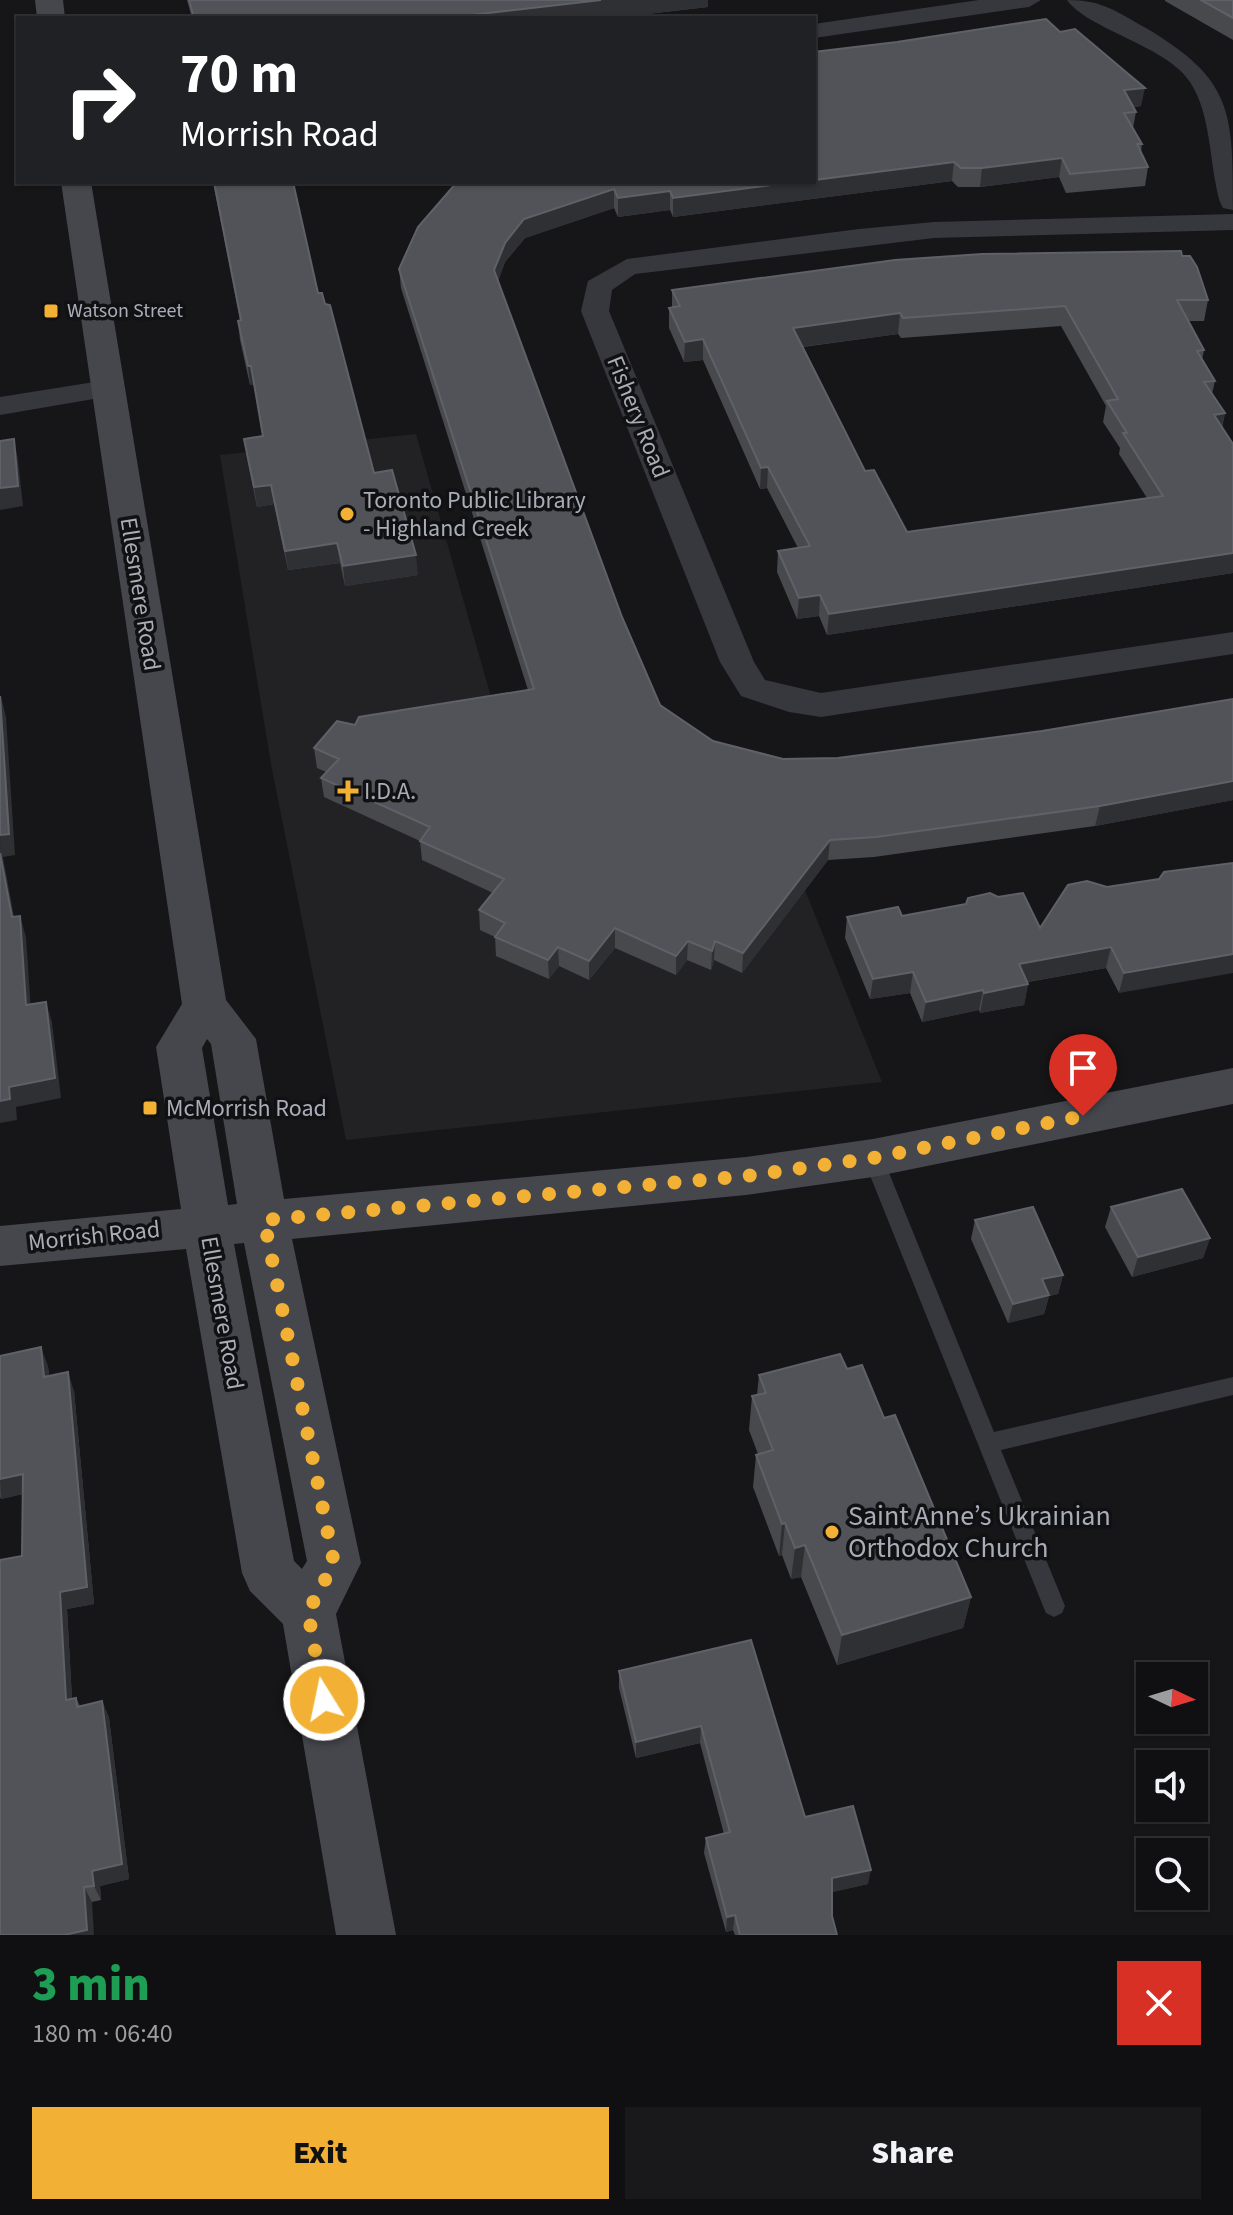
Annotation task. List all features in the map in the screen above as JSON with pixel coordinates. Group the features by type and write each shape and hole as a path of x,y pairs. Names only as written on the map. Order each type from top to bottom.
{"main road":[{"name":"Ellesmere Road","path":"76,184 205,1005 179,1047 207,1226 269,1573 308,1612"},
{"path":"205,1005 233,1039 264,1220 334,1563 308,1612 366,1935"},
{"name":"Morrish Road","path":"0,1246 746,1176 873,1158 1233,1086"}],"street":[{"path":"816,31 1029,0"},
{"path":"1079,0 1178,59 1202,78 1210,99 1224,175 1233,202"},
{"name":"Fishery Road","path":"1233,222 934,230 627,267 598,287 595,311 737,662 753,688 789,700 821,705 1233,643"},
{"path":"0,406 107,389"}],"lane":[{"path":"873,1158 1054,1606"},
{"path":"989,1443 1233,1386"}],"shaded area":[{"path":"416,434 491,697 801,880 882,1082 346,1140 271,764 220,455"}],"building":[{"path":"189,0 601,0 462,16 193,16"},
{"path":"1201,0 1233,0 1233,18"},
{"path":"1046,19 1060,32 1075,29 1145,88 1124,90 1136,112 1124,113 1142,144 1137,144 1148,167 1070,174 1062,158 982,168 961,168 954,162 816,180 816,52"},
{"path":"214,184 293,184 318,293 322,293 325,304 330,305 374,473 392,470 416,555 343,566 337,543 285,551 271,485 254,487 244,439 263,436 251,366 248,366 238,321 241,320"},
{"path":"455,184 780,184 673,198 670,191 618,198 614,189 524,219 505,243 494,270 622,617 660,705 713,741 783,759 838,758 1042,731 1233,699 1233,781 1100,806 876,837 830,840 743,953 715,941 712,951 688,941 676,956 615,928 589,961 558,947 548,960 495,937 505,923 479,910 504,879 420,841 430,827 321,778 339,759 314,748 337,721 355,725 359,717 534,689 399,269 418,227"},
{"path":"1181,251 1182,256 1190,256 1208,300 1177,300 1204,350 1197,351 1215,381 1204,382 1225,413 1214,415 1233,444 1233,553 829,614 820,595 799,598 778,551 810,546 768,467 761,468 703,339 685,342 669,308 680,306 672,290 895,260 982,254","holes":["1065,306 1118,399 1107,401 1127,433 1123,433 1163,496 907,532 874,470 865,471 793,328 900,313 903,318"]},
{"path":"14,439 18,486 0,488 0,441"},
{"path":"0,696 9,834 0,835"},
{"path":"0,853 12,917 20,916 26,1005 46,1002 55,1078 9,1087 10,1099 0,1101"},
{"path":"1233,863 1233,954 1124,973 1111,947 1019,964 1028,984 926,1002 913,972 873,979 847,917 898,907 902,916 966,904 968,898 990,893 998,897 1023,893 1040,928 1068,885 1087,881 1107,887 1159,879 1164,872"},
{"path":"1182,1189 1210,1238 1138,1257 1111,1207"},
{"path":"1033,1207 1063,1275 1042,1279 1049,1295 1013,1304 975,1220"},
{"path":"41,1347 44,1377 68,1372 87,1587 60,1592 66,1700 76,1698 77,1707 102,1701 122,1864 92,1871 94,1886 84,1887 87,1930 64,1935 0,1935 0,1560 22,1556 23,1474 0,1479 0,1356"},
{"name":"Saint Anne’s Ukrainian Orthodox Church","path":"840,1354 847,1369 862,1365 884,1418 895,1415 971,1597 842,1635 805,1545 795,1548 785,1523 782,1524 756,1455 773,1450 752,1396 766,1393 759,1375"},
{"path":"751,1640 805,1817 853,1806 871,1870 832,1878 832,1916 837,1935 740,1935 735,1915 727,1917 706,1838 730,1832 701,1726 636,1742 619,1671"}],"place":[{"name":"Watson Street","path":"51,311"},
{"name":"Toronto Public Library - Highland Creek","path":"347,514"},
{"name":"I.D.A.","path":"348,791"},
{"name":"McMorrish Road","path":"150,1108"},
{"name":"Saint Anne’s Ukrainian Orthodox Church","path":"832,1532"}],"route":[{"path":"324,1700 308,1612 334,1563 264,1220 746,1176 873,1158 1083,1116"}]}
